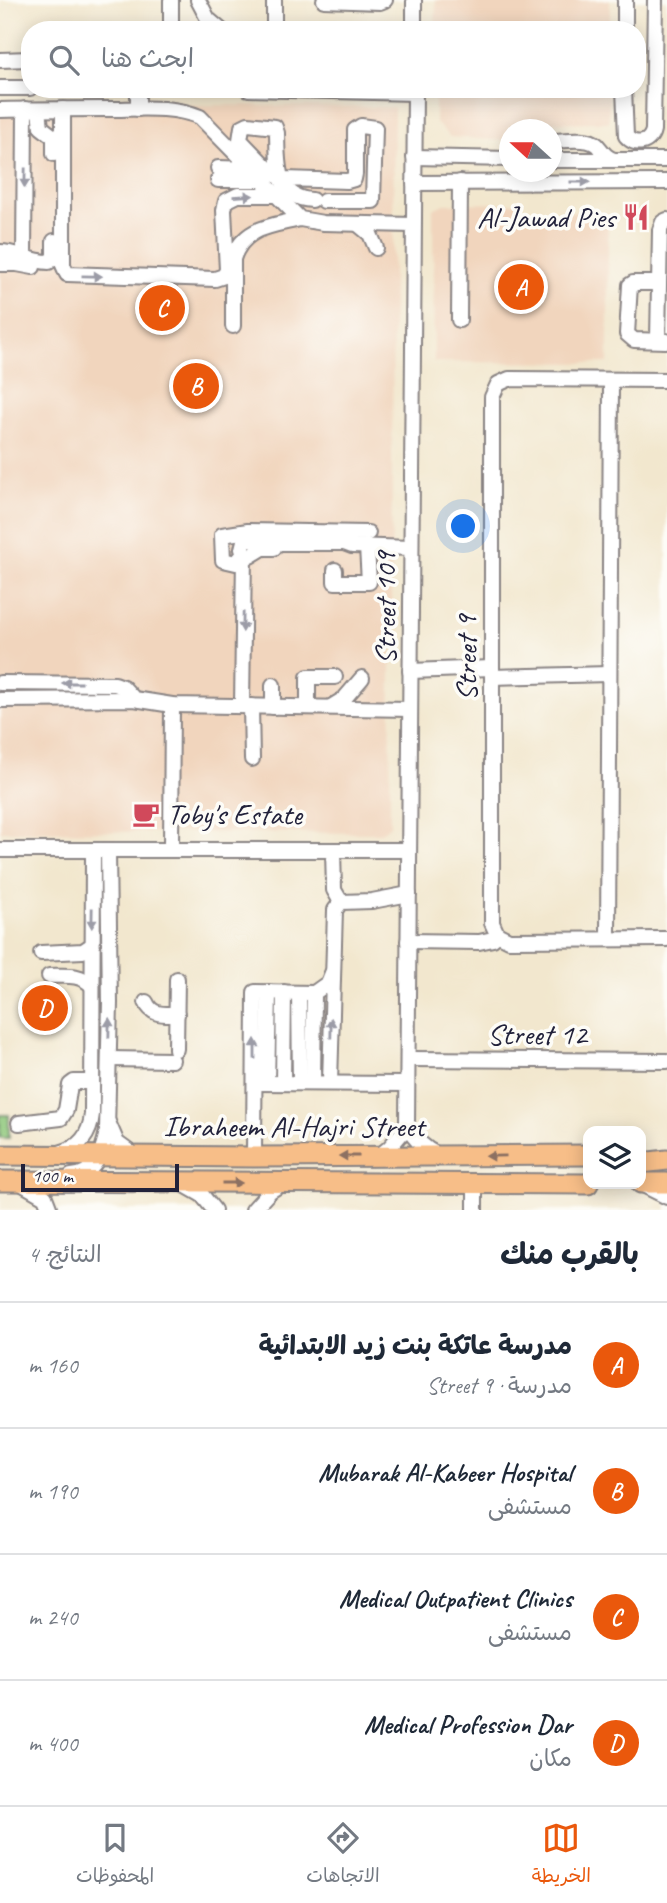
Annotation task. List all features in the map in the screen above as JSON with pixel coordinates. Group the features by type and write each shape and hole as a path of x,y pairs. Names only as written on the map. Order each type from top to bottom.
{"main road":[{"name":"Ibraheem Al-Hajri Street","path":"0,1155 583,1155"},
{"path":"419,1183 444,1174 533,1174 539,1169 540,1162 535,1155"},
{"path":"646,1156 667,1158"},
{"path":"646,1162 667,1158"},
{"path":"583,1161 570,1164 568,1171 571,1178 583,1184"},
{"name":"Ibraheem Al-Hajri Street","path":"9,1181 583,1184"},
{"path":"646,1184 667,1183"}],"street":[{"path":"171,0 171,21"},
{"path":"198,0 210,21"},
{"path":"274,0 274,21"},
{"path":"324,0 385,0"},
{"path":"414,0 414,21"},
{"path":"625,0 625,21"},
{"path":"657,0 667,4"},
{"path":"624,98 626,136 634,142 646,142 651,138 653,130 660,18 657,0"},
{"path":"0,60 21,60"},
{"path":"0,88 21,88"},
{"path":"138,98 138,109"},
{"name":"Street 109","path":"407,1127 415,98"},
{"path":"0,110 138,109 200,117 276,195 311,221"},
{"path":"0,251 17,253 24,258 47,263 54,257 55,141 41,127 32,110"},
{"path":"24,258 25,135 32,110"},
{"path":"63,110 67,174 63,265 67,274"},
{"path":"361,126 374,128 373,201 302,200 289,191 278,177 319,180 354,179 355,130 361,126"},
{"path":"25,135 49,133"},
{"path":"562,141 590,141 603,154 614,160"},
{"path":"414,157 499,159"},
{"path":"562,161 667,160"},
{"path":"481,182 473,176 471,171 474,166 499,165"},
{"path":"250,169 218,174 261,180"},
{"path":"311,221 318,201 319,180"},
{"path":"459,320 460,182"},
{"path":"414,183 667,182"},
{"path":"0,264 17,264 67,274 215,279 224,276 227,270 224,210 226,201 237,195 276,195"},
{"path":"659,283 630,285 628,334 634,340 663,341 659,283 660,230 663,222 667,220"},
{"path":"233,326 233,259 236,248 243,239 256,230 311,221 413,225"},
{"path":"358,224 370,234 376,248"},
{"name":"Street 9","path":"497,934 492,923 492,397 498,384 509,379 667,380"},
{"path":"608,939 611,381"},
{"path":"244,554 236,563 223,560 222,535 248,531 411,548"},
{"path":"252,759 242,672 244,541 248,538 262,543 362,542"},
{"path":"362,542 369,586"},
{"path":"335,570 335,582 369,586"},
{"path":"335,590 369,586"},
{"path":"410,671 610,674"},
{"path":"242,672 251,676 259,675"},
{"path":"308,707 308,677 335,677"},
{"path":"331,707 353,690 362,678"},
{"path":"0,683 115,684 123,687 134,699"},
{"path":"25,700 27,683"},
{"path":"273,685 274,707"},
{"path":"0,700 134,699 172,705 410,709"},
{"path":"172,705 172,850"},
{"path":"0,849 408,850"},
{"path":"50,1155 73,1148 85,1137 92,1114 92,945 101,850"},
{"path":"9,1181 40,1176 83,1175 91,1170 106,1135 108,1059 101,850"},
{"path":"333,850 334,890 341,902"},
{"path":"341,902 372,901 409,894"},
{"path":"330,1083 335,910 341,902"},
{"path":"408,941 478,942 493,939 497,934 509,940 667,939"},
{"path":"92,945 83,951 45,952 54,957 56,964 54,972 45,976 80,977 89,981 92,986"},
{"path":"254,1157 252,1142 261,1083 255,992 292,992 328,983 332,974"},
{"path":"108,1059 174,1055 177,979"},
{"path":"283,1083 292,992"},
{"path":"292,992 306,1083"},
{"path":"146,1002 155,1013 177,1008"},
{"name":"Street 12","path":"408,1059 667,1061"},
{"path":"19,1123 61,1118 66,1110 70,1085 92,1082"},
{"path":"261,1083 407,1084"},
{"path":"108,1121 117,1143 135,1156"},
{"path":"379,1156 407,1127 415,1140 442,1157"},
{"path":"9,1181 45,1197 50,1210"},
{"path":"180,1182 202,1195 214,1210"},
{"path":"253,1210 270,1191 283,1183"},
{"path":"475,1183 475,1210"},
{"path":"646,1186 667,1197"}],"shaded area":[{"path":"436,0 610,0 610,21 435,21"},
{"path":"435,98 609,98 609,122 499,119 499,140 450,137 435,122"},
{"path":"0,103 394,107 390,825 381,833 0,831"},
{"path":"517,203 518,211 608,213 608,363 434,362 433,209 444,204"}],"green space":[{"path":"0,1115 9,1115 9,1138 0,1138"}],"place":[{"name":"Al-Jawad Pies","path":"636,217"},
{"name":"مدرسة عاتكة بنت زيد الابتدائية","path":"521,287"},
{"name":"Medical Outpatient Clinics","path":"162,308"},
{"name":"Mubarak Al-Kabeer Hospital","path":"196,386"},
{"name":"Toby's Estate","path":"146,814"},
{"name":"Medical Profession Dar","path":"45,1008"}]}
